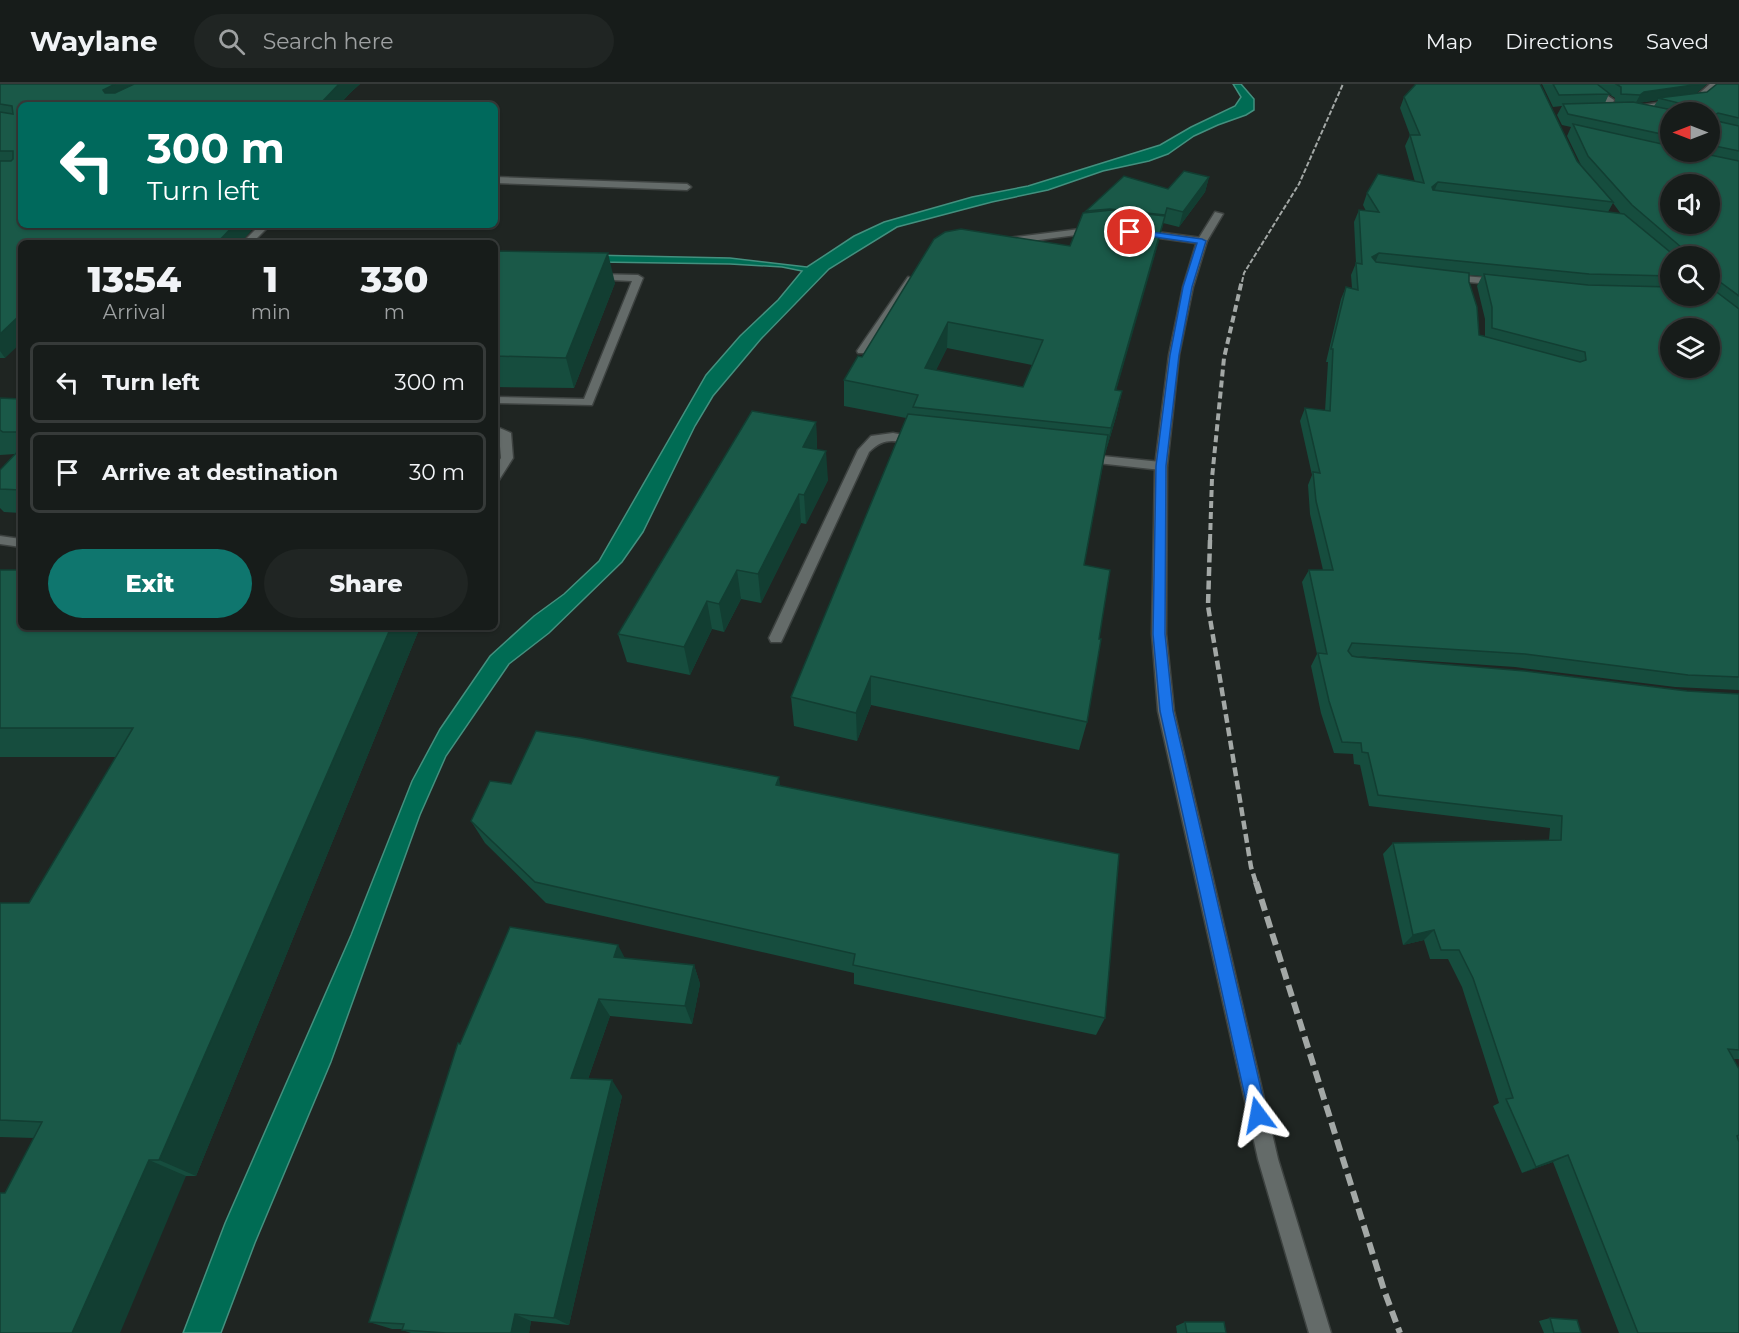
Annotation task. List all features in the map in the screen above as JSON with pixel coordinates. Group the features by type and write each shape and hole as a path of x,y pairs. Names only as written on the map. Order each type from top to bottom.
{"street":[{"path":"1591,84 1594,90 1611,102 1604,108 1654,114"},
{"path":"1627,109 1697,99 1715,84"},
{"path":"498,180 687,187"},
{"path":"1218,214 1202,241 1188,287 1174,355 1161,466 1159,634 1166,711 1268,1159 1320,1333"},
{"path":"250,240 262,228"},
{"path":"992,243 1107,229"},
{"path":"1130,232 1202,241"},
{"path":"862,351 914,274"},
{"path":"498,400 588,403 638,278 579,276"},
{"path":"1437,278 1513,283"},
{"path":"1470,279 1470,294"},
{"path":"498,431 505,433 507,458 498,472"},
{"path":"776,638 864,450 875,439 884,438 933,443"},
{"path":"1069,457 1161,466"},
{"path":"0,540 18,543"}],"shaded area":[{"path":"1233,84 1241,84 1254,99 1254,110 1194,136 1168,154 1149,161 1103,171 1048,190 897,227 829,269 761,339 713,396 695,426 643,532 622,562 549,633 509,664 446,756 420,815 331,1062 255,1243 221,1333 183,1333 225,1223 351,935 412,781 440,729 490,656 534,616 564,594 599,561 706,375 740,336 778,300 802,271 782,267 730,264 598,262 498,253 730,258 807,267 854,236 884,222 972,197 1028,186 1160,145 1235,106 1241,97"}],"building":[{"path":"0,84 115,84 103,90 105,93 115,93 134,84 339,84 322,102 18,102 18,228 231,228 220,240 18,240 18,317 0,334 0,161 11,161 13,151 0,151 0,112 13,114 12,106 0,104"},
{"path":"1416,84 1540,84 1577,161 1613,202 1438,182 1432,187 1433,190 1624,214 1663,246 1660,246 1660,276 1589,274 1379,253 1372,257 1376,262 1469,273 1469,282 1477,307 1479,335 1580,362 1586,360 1585,352 1492,328 1492,307 1484,274 1588,285 1660,287 1660,306 1720,306 1720,295 1739,309 1739,677 1688,675 1525,654 1352,643 1348,651 1352,656 1357,657 1525,671 1687,691 1739,694 1739,1050 1728,1049 1739,1069 1739,1135 1737,1136 1739,1142 1739,1333 1638,1333 1568,1155 1536,1167 1506,1099 1513,1098 1473,978 1459,950 1441,950 1434,930 1413,935 1393,843 1561,840 1562,816 1378,795 1368,753 1362,752 1361,743 1342,742 1329,701 1318,653 1327,654 1309,570 1333,570 1316,501 1313,472 1320,473 1305,408 1330,411 1333,349 1331,349 1346,287 1358,290 1356,263 1362,264 1359,210 1379,212 1367,193 1378,174 1424,183 1410,135 1420,135 1404,97"},
{"path":"1553,84 1597,84 1610,94 1559,95"},
{"path":"1616,84 1700,84 1644,92 1640,95 1621,94 1621,87"},
{"path":"1717,84 1739,84 1739,118 1720,113 1720,102 1675,102 1658,98 1707,92"},
{"path":"1633,102 1660,108 1660,134 1568,114 1563,104"},
{"path":"1720,122 1739,126 1739,151 1720,147"},
{"path":"1573,124 1660,144 1660,162 1720,162 1720,157 1739,161 1739,296 1720,282 1720,246 1680,246 1666,234 1720,234 1720,174 1660,174 1660,229 1632,205 1588,156"},
{"path":"1184,171 1209,177 1183,212 1167,208 1165,215 1110,209 1086,211 1124,176 1168,189"},
{"path":"1112,210 1165,216 1115,390 1122,391 1111,428 913,407 918,395 844,380 858,356 862,357 934,239 945,232 961,229 1070,246 1083,213","holes":["948,322 1043,340 1023,387 925,368"]},
{"path":"498,251 608,253 566,358 498,356"},
{"path":"0,398 18,399 18,432 0,430"},
{"path":"752,411 816,422 803,447 826,451 804,495 799,494 758,574 737,570 719,604 707,601 684,647 618,634"},
{"path":"908,414 1108,435 1084,565 1110,570 1087,722 871,676 856,713 791,697"},
{"path":"18,451 18,490 0,489 0,470"},
{"path":"0,570 18,570 18,630 390,630 159,1160 149,1160 72,1333 0,1333 0,1193 5,1193 42,1122 0,1120 0,903 29,903 133,728 0,728"},
{"path":"536,731 779,777 776,785 1119,854 1105,1018 853,965 855,954 535,882 471,821 490,781 511,784"},
{"path":"510,927 618,945 614,957 694,965 685,1006 599,999 571,1078 612,1080 554,1318 515,1314 511,1333 402,1330 404,1324 369,1322 458,1043 460,1044"},
{"path":"1550,1318 1577,1320 1581,1333 1554,1333"},
{"path":"1185,1322 1224,1322 1226,1333 1187,1333"}],"railway":[{"path":"1242,282 1244,273 1299,184 1343,84"},
{"path":"1210,541 1212,478 1224,358 1242,280"},
{"path":"1210,540 1208,606 1251,867 1256,883"},
{"path":"1256,882 1384,1290 1400,1333"}],"route":[{"path":"1130,232 1202,241 1188,287 1174,355 1161,466 1159,634 1166,711 1258,1115"}]}
